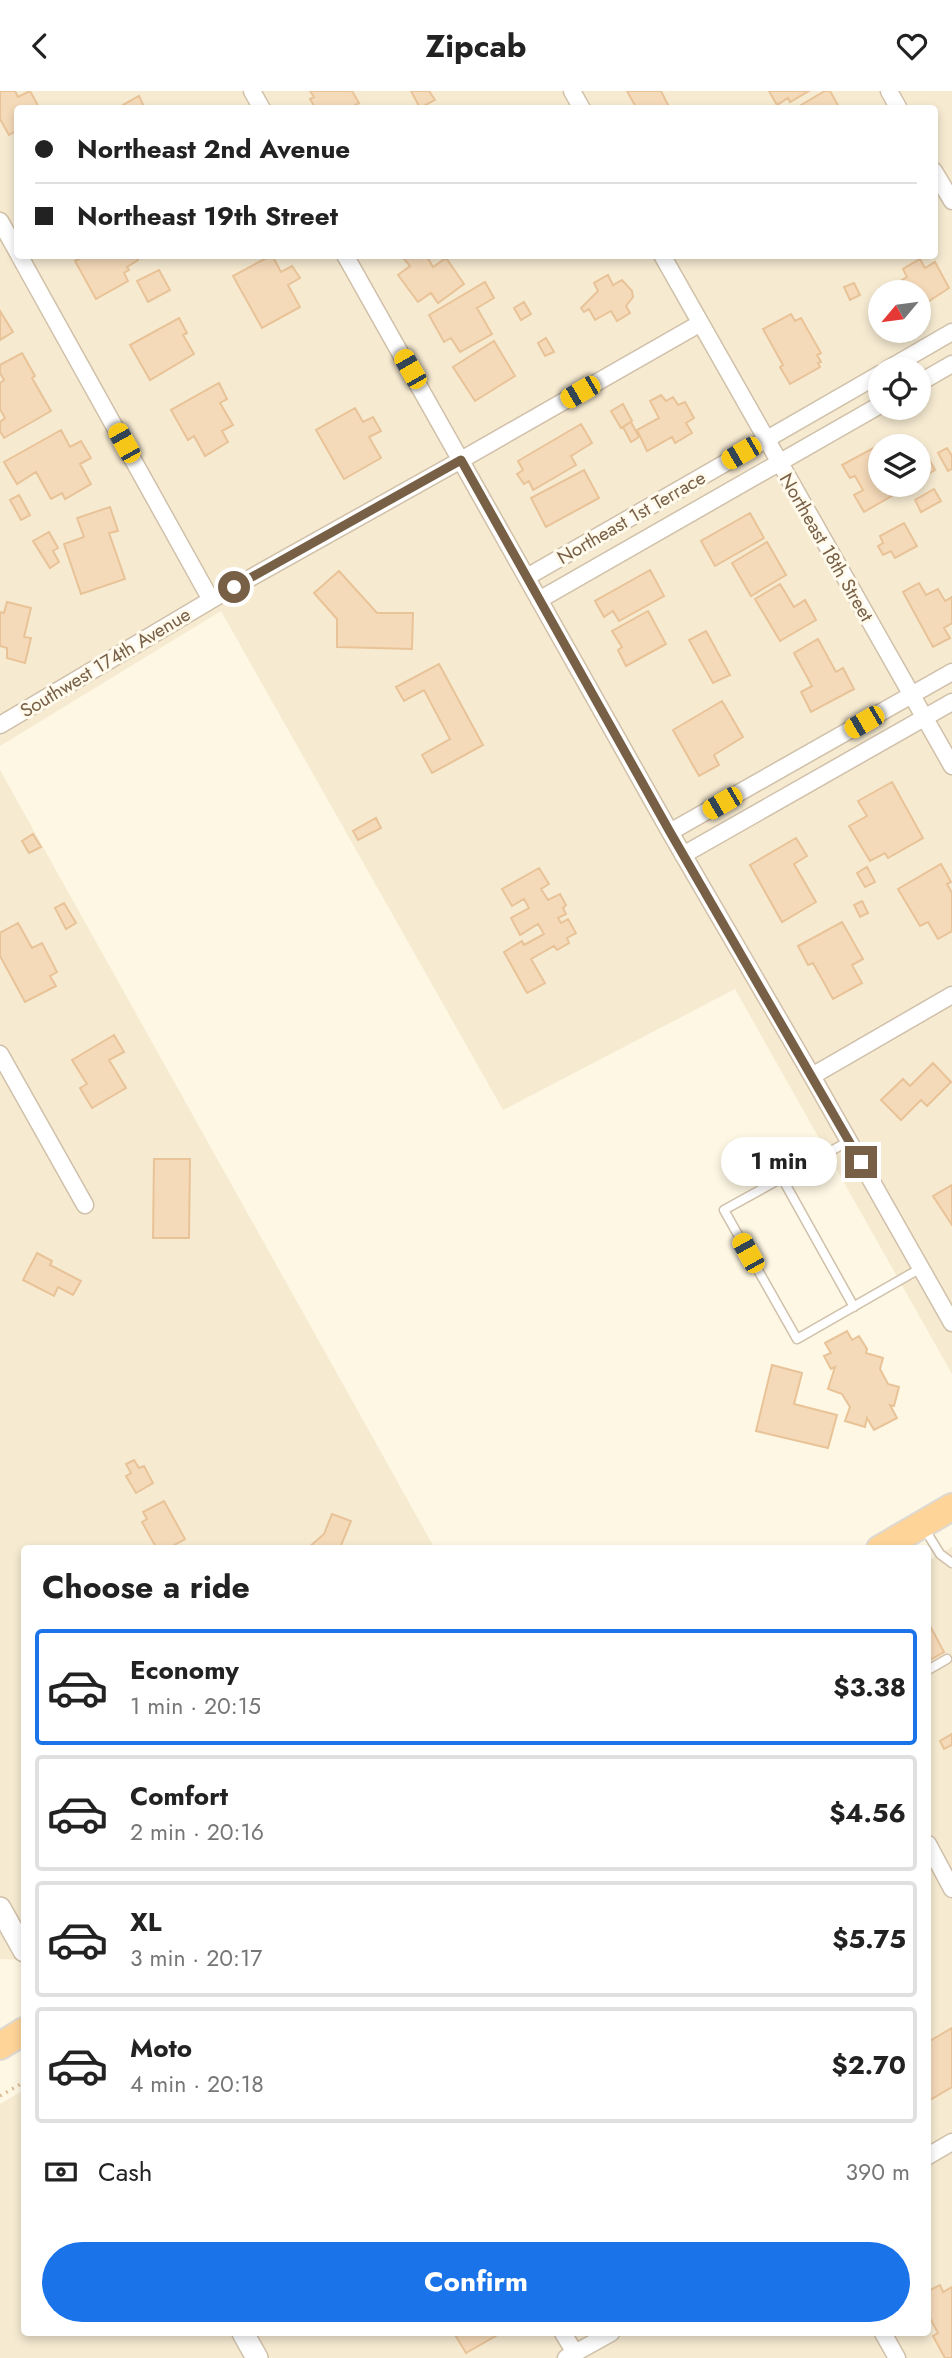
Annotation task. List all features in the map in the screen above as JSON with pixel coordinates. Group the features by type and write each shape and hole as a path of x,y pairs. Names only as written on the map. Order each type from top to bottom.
{"highway":[{"path":"887,1545 952,1507"},
{"path":"0,2046 21,2033"}],"street":[{"path":"938,178 952,201"},
{"path":"0,222 14,247"},
{"path":"21,259 211,600"},
{"path":"347,259 683,855 921,1268 946,1298 952,1323"},
{"name":"Northeast 18th Street","path":"664,259 952,766"},
{"name":"Southwest 174th Avenue","path":"0,725 211,600 699,324"},
{"path":"909,357 952,333"},
{"path":"931,376 952,364"},
{"name":"Northeast 1st Terrace","path":"527,577 868,381"},
{"name":"Northeast 1st Terrace","path":"539,600 868,412"},
{"path":"670,832 952,672"},
{"path":"683,855 952,702"},
{"path":"812,1076 952,995"},
{"path":"0,1054 85,1205"},
{"path":"931,1850 952,1888"},
{"path":"0,1908 21,1946"},
{"path":"931,2154 952,2142"},
{"path":"245,2336 257,2358"},
{"path":"564,2336 570,2355 605,2336"},
{"path":"885,2336 897,2358"}],"lane":[{"path":"849,1141 724,1210 797,1339 921,1268"},
{"path":"782,1178 854,1307"},
{"path":"923,1524 940,1554 952,1563"},
{"path":"931,1668 947,1659"}],"path":[{"path":"0,2097 21,2085"}],"shaded area":[{"path":"0,91 952,91 952,1374 735,989 503,1110 221,611 0,746"},
{"path":"0,770 433,1545 21,1545 21,1960 0,1959"},
{"path":"952,1547 952,2358 0,2358 0,2104 21,2092 21,2336 931,2336 931,1559"}],"building":[{"path":"0,91 15,91 18,97 30,91 38,105 14,105 14,132 9,135 0,119"},
{"path":"310,91 352,91 359,103 314,105 310,99 314,97"},
{"path":"411,91 429,91 435,100 418,105"},
{"path":"627,91 661,91 668,105 635,105"},
{"path":"769,91 809,91 790,102 788,98 777,105"},
{"path":"825,91 830,91 838,105 801,105"},
{"path":"139,96 143,105 123,105"},
{"path":"265,259 274,259 281,272 292,266 300,278 288,285 300,307 262,328 233,276"},
{"path":"404,259 428,259 433,267 447,259 464,284 438,303 431,293 418,302 398,275 410,266"},
{"path":"920,259 925,268 935,262 949,288 931,300 931,280 902,280 907,277 903,269"},
{"path":"138,260 127,267 129,270 124,273 128,281 96,299 75,261"},
{"path":"159,270 170,290 148,302 137,281"},
{"path":"608,275 613,285 622,280 632,291 633,297 626,306 630,313 617,321 611,311 595,320 589,309 584,312 581,308 598,291 594,283"},
{"path":"485,282 494,298 477,308 492,334 460,352 451,338 444,342 429,315"},
{"path":"854,283 860,295 850,300 844,287"},
{"path":"524,302 531,314 521,320 514,308"},
{"path":"0,311 13,332 0,340"},
{"path":"791,314 795,321 801,318 821,353 817,355 821,362 818,363 820,367 790,384 763,329"},
{"path":"179,318 187,333 183,335 194,354 150,380 130,345"},
{"path":"546,338 554,352 545,356 538,343"},
{"path":"494,341 515,376 475,401 453,367"},
{"path":"22,353 35,376 32,378 51,411 4,438 0,431 0,422 5,418 0,409 0,383 4,380 0,365"},
{"path":"219,383 227,399 220,403 233,425 222,431 228,442 205,456 194,436 188,440 171,410"},
{"path":"661,395 666,401 673,397 678,405 685,402 694,418 686,423 692,433 675,443 672,437 647,451 637,430 659,418 650,401"},
{"path":"623,404 632,421 621,428 611,411"},
{"path":"355,408 363,422 373,417 381,431 369,437 381,458 344,479 316,430"},
{"path":"631,422 639,437 631,442 623,427"},
{"path":"581,424 592,443 571,456 576,465 533,490 529,481 524,484 517,474 523,470 518,461"},
{"path":"61,430 70,447 81,441 91,458 80,464 91,484 65,499 62,493 51,499 36,472 17,484 4,462"},
{"path":"947,448 952,456 952,469 948,471 938,453"},
{"path":"868,451 868,497 890,497 864,512 854,495 863,490 855,476 850,478 842,465"},
{"path":"584,470 599,498 546,527 531,498"},
{"path":"934,489 941,501 921,512 915,500 931,497 931,491"},
{"path":"19,495 30,515 21,520 10,500"},
{"path":"110,507 118,531 109,533 125,579 81,594 64,544 84,537 77,518"},
{"path":"750,513 764,538 715,566 701,541"},
{"path":"904,523 917,546 895,558 891,551 883,555 878,546 883,543 880,536"},
{"path":"49,532 58,548 53,551 59,562 50,568 33,541"},
{"path":"767,542 786,575 751,596 732,563"},
{"path":"650,570 664,596 619,621 613,611 604,617 595,601"},
{"path":"339,571 377,613 413,613 412,649 337,647 337,619 314,593"},
{"path":"919,583 926,595 938,589 945,601 952,597 952,623 944,628 950,638 933,647 903,592"},
{"path":"780,584 794,607 805,600 816,620 780,641 755,599"},
{"path":"7,602 31,608 24,637 31,638 25,663 7,658 7,648 0,646 0,612 4,613"},
{"path":"648,611 666,644 626,666 618,650 622,647 612,631"},
{"path":"706,631 730,675 713,683 689,640"},
{"path":"818,639 836,672 843,668 854,689 811,712 801,692 812,686 794,653"},
{"path":"439,664 483,745 432,773 422,755 450,739 424,690 404,701 396,687"},
{"path":"722,701 743,737 714,755 719,765 699,776 673,730"},
{"path":"892,782 923,838 888,858 885,853 870,861 849,826 867,816 858,801"},
{"path":"376,818 381,828 358,840 353,831"},
{"path":"33,834 41,847 29,853 22,841"},
{"path":"796,838 807,856 794,864 816,902 782,922 750,865"},
{"path":"941,864 951,882 947,884 952,893 952,931 938,939 928,922 920,926 898,889"},
{"path":"867,867 875,882 865,887 857,873"},
{"path":"539,868 549,884 541,889 548,900 560,894 566,905 563,908 566,914 558,918 561,923 568,919 576,933 567,938 569,943 557,950 554,946 531,959 545,983 527,993 504,952 522,941 524,945 544,934 538,924 520,935 511,918 529,908 524,899 512,906 502,889"},
{"path":"862,901 868,913 860,917 854,905"},
{"path":"64,903 76,923 66,929 55,908"},
{"path":"842,922 863,959 852,965 862,983 833,999 813,963 808,965 798,946"},
{"path":"18,923 32,948 42,943 57,972 50,976 56,986 25,1002 0,956 0,933"},
{"path":"114,1035 124,1052 109,1060 126,1088 92,1108 80,1088 87,1084 72,1060"},
{"path":"933,1063 951,1082 927,1106 921,1100 901,1120 881,1100 903,1079 910,1086"},
{"path":"154,1159 190,1159 189,1238 153,1238"},
{"path":"952,1185 952,1225 933,1196"},
{"path":"37,1253 52,1261 50,1265 81,1281 73,1295 58,1287 54,1296 23,1280"},
{"path":"847,1331 852,1340 859,1336 867,1349 866,1353 883,1358 880,1369 888,1384 899,1387 894,1406 890,1405 897,1418 874,1430 867,1418 865,1427 845,1421 850,1407 842,1394 828,1389 835,1367 831,1369 824,1356 831,1353 825,1343"},
{"path":"772,1365 802,1373 794,1404 837,1415 828,1448 756,1431"},
{"path":"134,1460 139,1468 144,1466 153,1483 136,1493 126,1476 131,1473 126,1464"},
{"path":"164,1501 185,1539 174,1545 155,1545 142,1522 147,1519 143,1512"},
{"path":"332,1514 351,1521 341,1545 312,1545 324,1534"},
{"path":"931,1628 944,1652 931,1659"},
{"path":"952,1734 952,1745 944,1749 940,1741"},
{"path":"952,2028 952,2087 931,2099 931,2040"},
{"path":"940,2285 943,2292 952,2287 952,2358 945,2358 933,2336 938,2333 931,2320 931,2290"},
{"path":"456,2336 496,2336 466,2353"}],"route":[{"path":"234,587 461,460 670,832 861,1162"}]}
